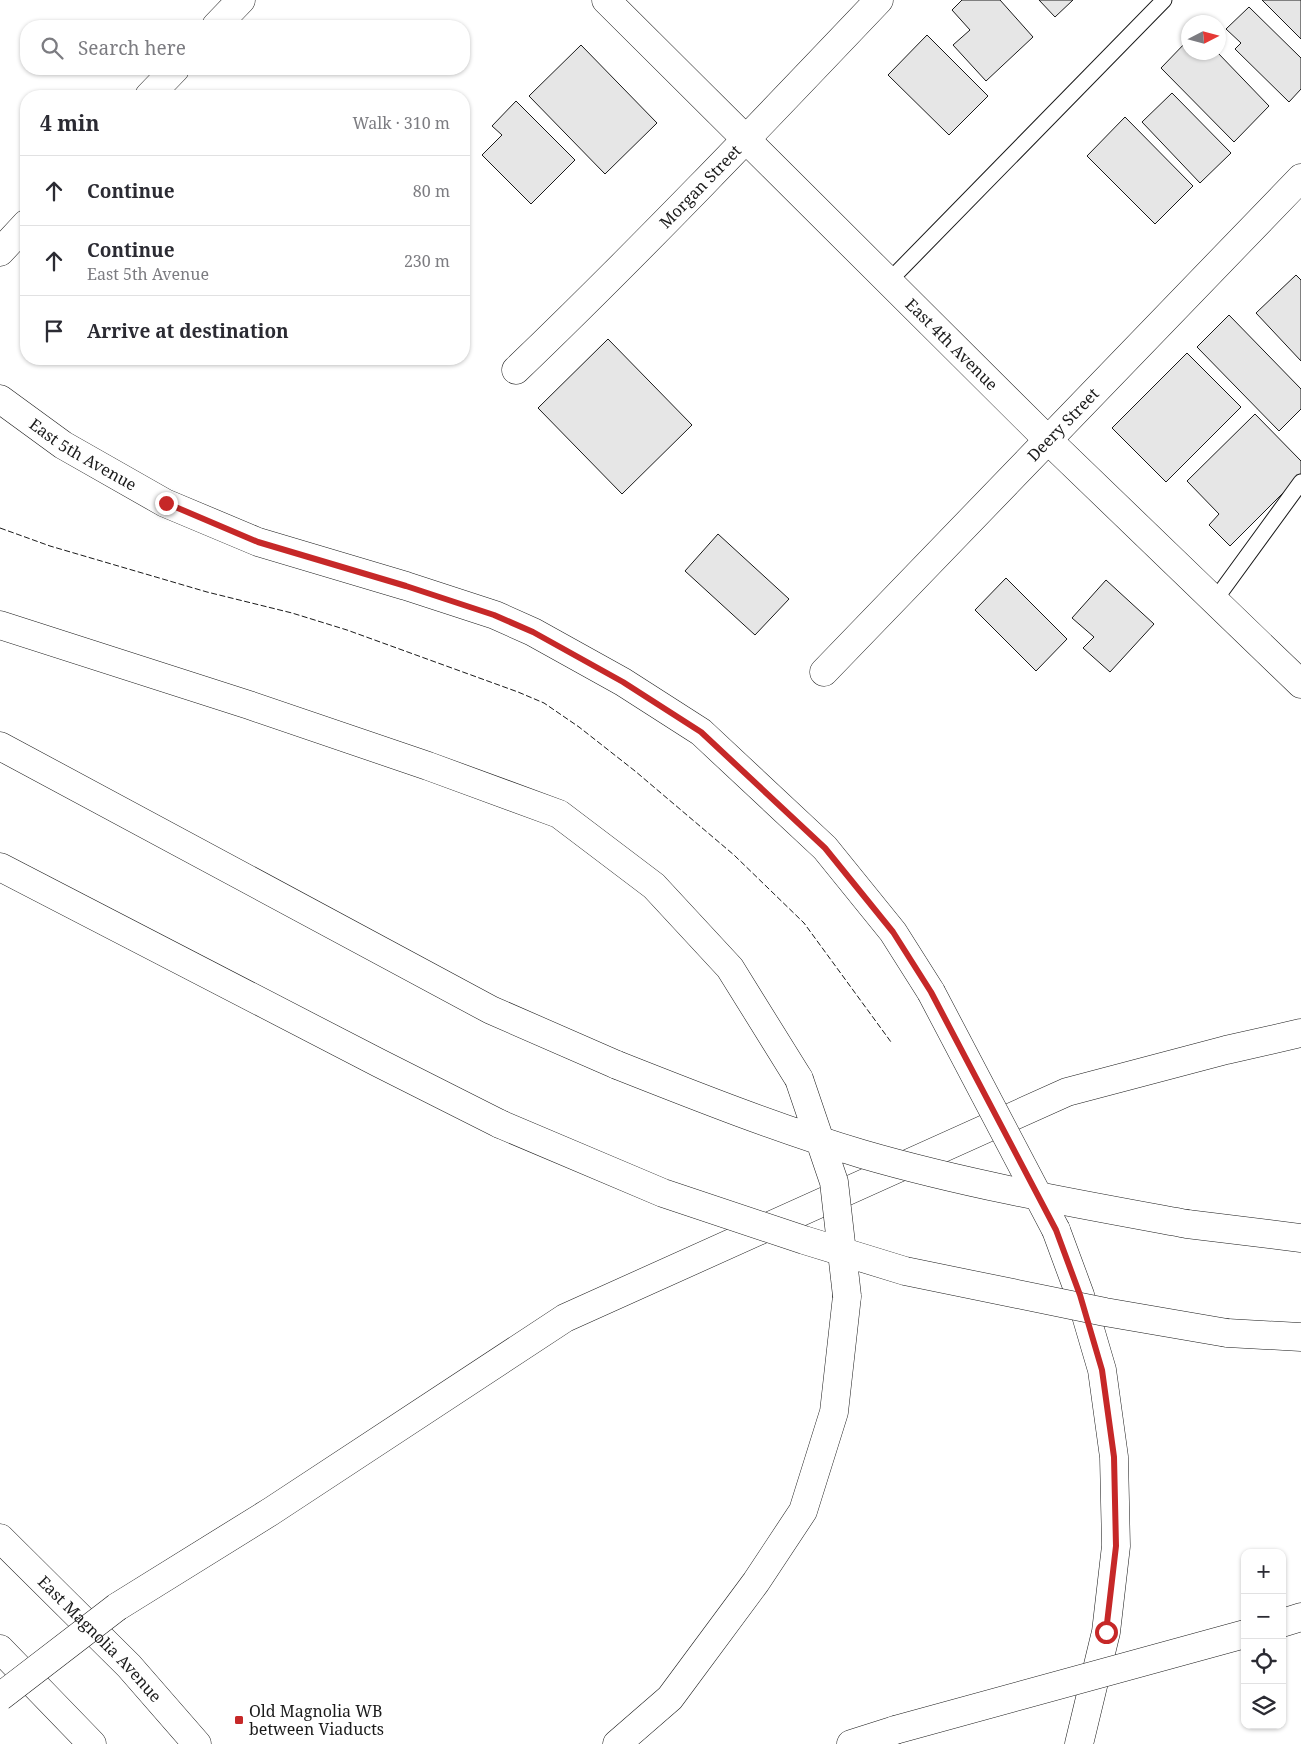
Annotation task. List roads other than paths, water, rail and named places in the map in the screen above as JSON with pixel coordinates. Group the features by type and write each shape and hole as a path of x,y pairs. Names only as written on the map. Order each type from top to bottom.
{"main road":[{"path":"222,20 241,0"},
{"name":"East 4th Avenue","path":"606,0 1048,440 1301,684"},
{"name":"Morgan Street","path":"516,370 747,140 879,0"},
{"path":"155,90 169,75"},
{"name":"Deery Street","path":"824,672 1301,178"},
{"path":"0,252 20,230"},
{"name":"East 5th Avenue","path":"0,399 63,445 166,503 258,542 406,586 494,615 533,632 623,682 701,732 825,848 893,932 931,992 1056,1230 1080,1295 1102,1370 1114,1457 1116,1546 1106,1632 1079,1744"},
{"path":"0,625 249,705 428,766 560,814 654,886 730,968 799,1079 834,1182 847,1296 834,1412 803,1512 756,1582 670,1698 617,1744"},
{"path":"0,746 491,1010 617,1065 758,1120 863,1154 974,1182 1104,1210 1187,1224 1301,1238"},
{"path":"0,867 370,1059 500,1124 663,1193 904,1271 1096,1310 1227,1332 1301,1337"},
{"path":"0,1697 117,1607 270,1512 565,1318 1067,1092 1226,1050 1301,1033"},
{"name":"East Magnolia Avenue","path":"0,1538 129,1666 197,1744"},
{"path":"1286,1622 1301,1617"},
{"path":"851,1744 895,1730 1241,1635"},
{"path":"0,1649 92,1744"}],"lane":[{"path":"889,281 1164,0"},
{"path":"1214,600 1301,482"}],"place":[{"name":"Old Magnolia WB between Viaducts","path":"239,1720"}]}
